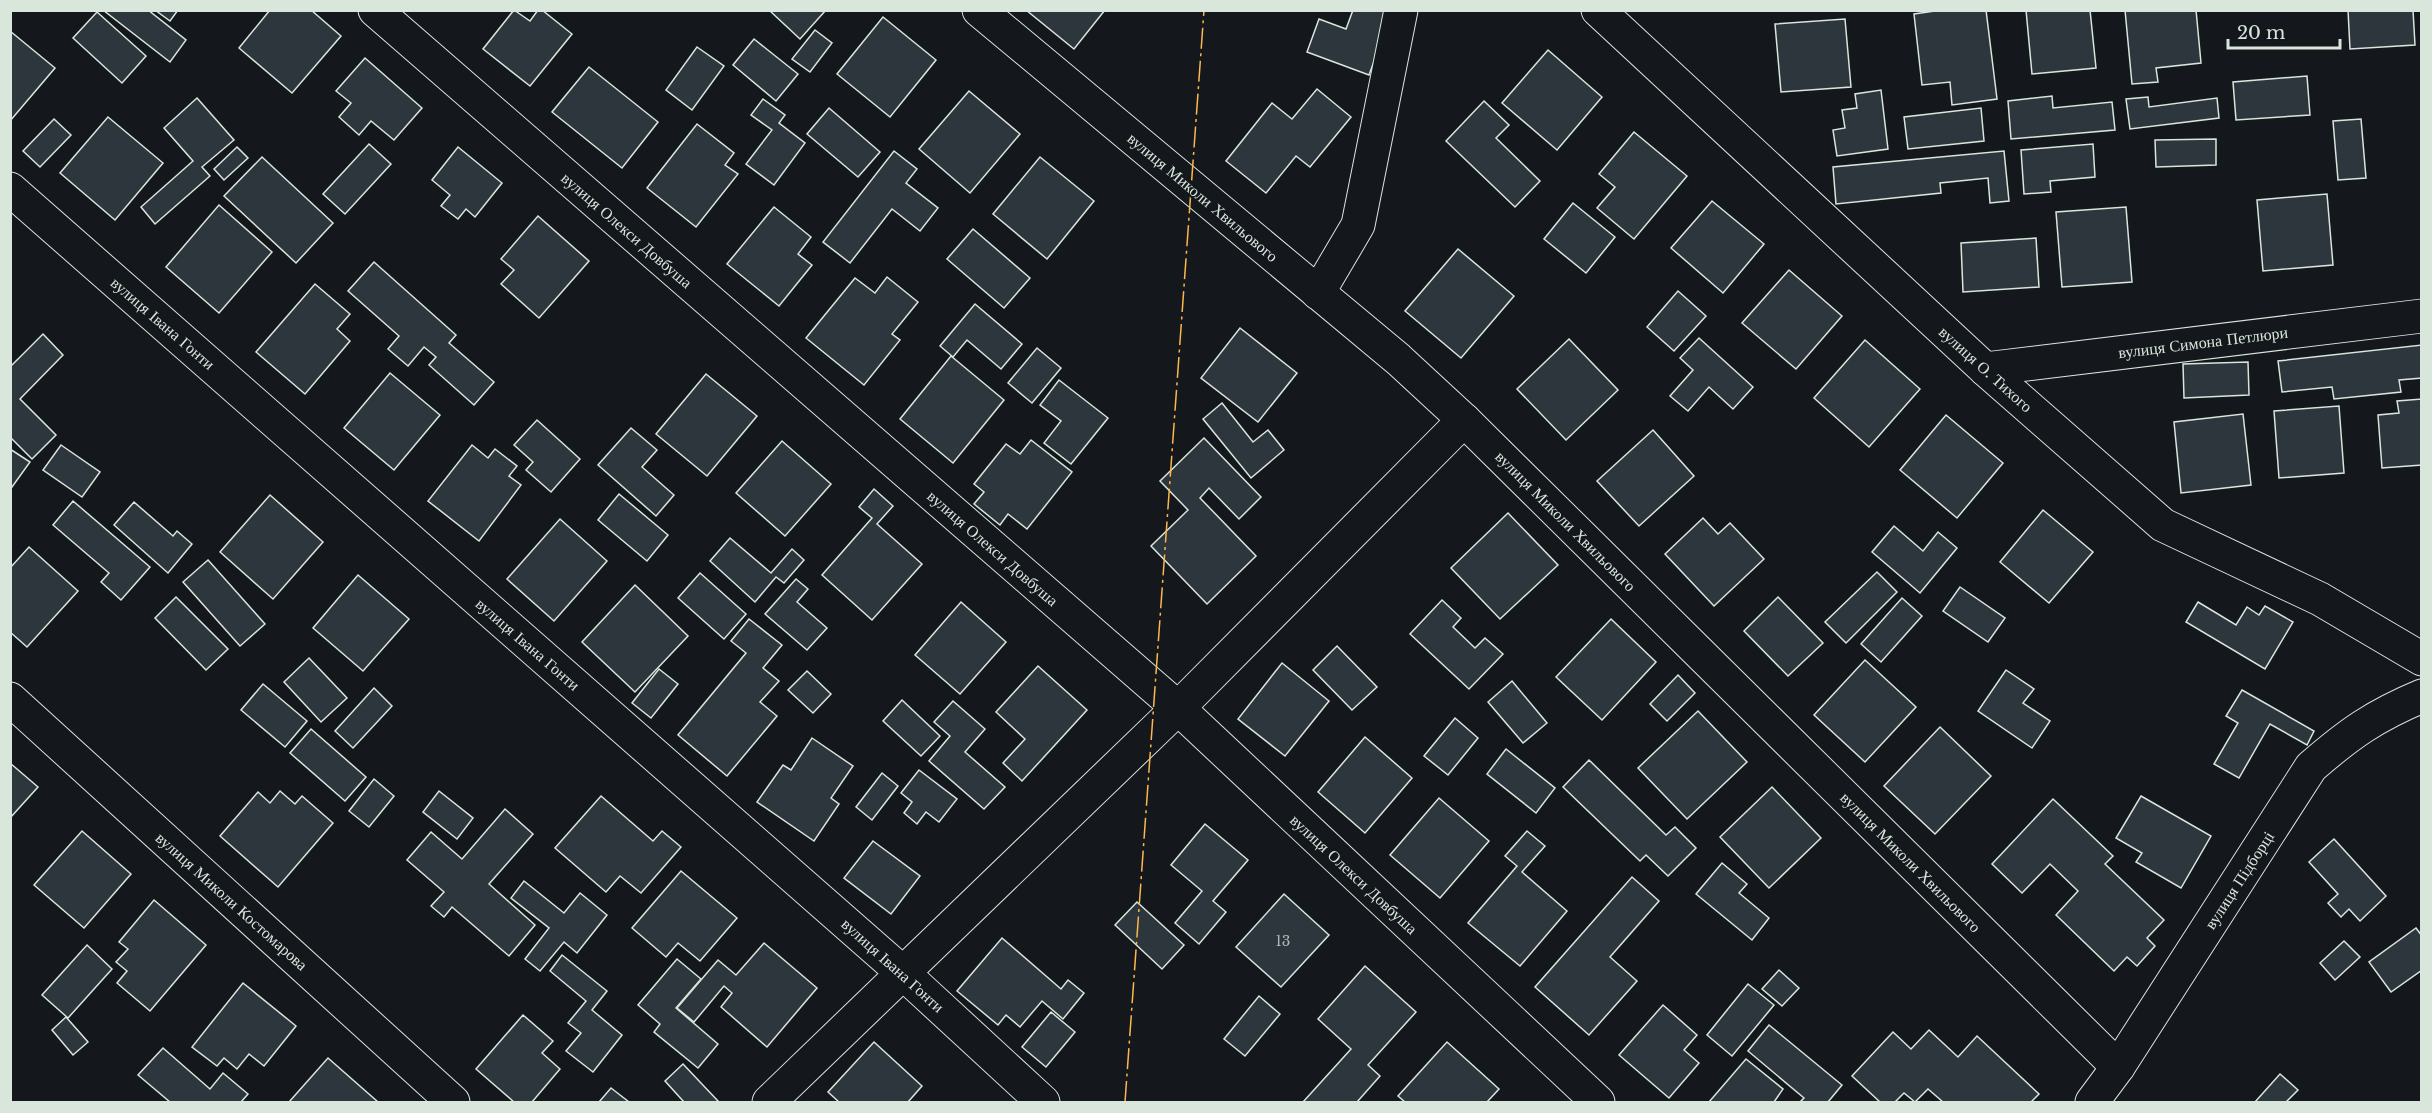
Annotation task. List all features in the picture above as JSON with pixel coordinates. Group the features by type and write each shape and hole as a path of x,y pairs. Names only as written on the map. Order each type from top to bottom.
{"street":[{"name":"вулиця Олекси Довбуша","path":"375,10 1178,708 1598,1102"},
{"name":"вулиця Миколи Хвильового","path":"980,10 1398,359 1464,420 2118,1067"},
{"path":"1318,293 1358,225 1401,10"},
{"name":"вулиця О. Тихого","path":"1598,10 1985,369 2163,525 2320,599 2421,659"},
{"name":"вулиця Івана Гонти","path":"10,189 903,974 1043,1102"},
{"name":"вулиця Симона Петлюри","path":"1985,369 2421,316"},
{"path":"769,1102 1178,708 1464,420"},
{"name":"вулиця Підборці","path":"2092,1102 2118,1067 2311,767 2346,736 2386,711 2421,696"},
{"name":"вулиця Миколи Костомарова","path":"10,699 453,1102"}],"building":[{"path":"103,10 148,10 186,40 170,62"},
{"path":"155,10 178,10 170,21"},
{"path":"270,10 311,10 341,36 292,93 239,48"},
{"path":"514,10 530,21 538,10 542,10 572,34 530,86 483,49"},
{"path":"769,10 826,10 800,39"},
{"path":"1026,10 1105,10 1074,49"},
{"path":"1353,10 1393,10 1369,75 1307,52 1319,19 1346,29"},
{"path":"1942,10 1986,10 1997,99 1952,105 1950,82 1922,85 1914,14"},
{"path":"2026,10 2090,10 2096,68 2032,74"},
{"path":"2125,10 2196,10 2201,63 2156,68 2158,82 2132,84"},
{"path":"2348,10 2413,10 2415,45 2350,49"},
{"path":"97,12 146,56 122,83 73,38"},
{"path":"883,17 936,60 890,117 837,74"},
{"path":"1845,19 1851,87 1781,92 1775,24"},
{"path":"815,30 832,43 810,72 792,59"},
{"path":"10,31 55,68 10,121"},
{"path":"754,39 798,74 776,101 733,65"},
{"path":"697,47 724,66 692,110 666,90"},
{"path":"1548,50 1602,97 1557,150 1502,103"},
{"path":"365,58 422,108 394,140 371,121 359,135 339,117 351,103 336,91"},
{"path":"589,67 658,122 622,168 552,112"},
{"path":"2307,76 2310,115 2236,120 2233,82"},
{"path":"1317,89 1351,117 1310,167 1296,156 1266,193 1226,161 1272,103 1292,119"},
{"path":"1881,90 1888,149 1837,156 1833,130 1845,128 1842,110 1857,108 1855,94"},
{"path":"969,91 1020,134 970,193 919,149"},
{"path":"2052,96 2053,108 2112,102 2115,130 2011,139 2008,101"},
{"path":"2148,97 2149,107 2217,98 2219,118 2130,129 2126,99"},
{"path":"197,98 234,140 202,167 210,176 155,224 141,207 193,161 164,128"},
{"path":"763,99 785,115 779,123 805,143 774,185 746,164 772,130 751,115"},
{"path":"1484,101 1509,125 1496,138 1540,181 1515,207 1446,141"},
{"path":"829,108 880,152 858,177 807,134"},
{"path":"1981,108 1984,141 1908,149 1904,117"},
{"path":"108,117 163,163 115,220 60,173"},
{"path":"54,119 71,135 40,167 23,151"},
{"path":"2361,119 2366,178 2338,180 2333,121"},
{"path":"697,124 734,153 725,165 738,174 696,227 647,188"},
{"path":"1634,132 1687,176 1634,239 1597,208 1615,187 1599,174"},
{"path":"2216,139 2216,165 2156,167 2155,140"},
{"path":"369,144 391,164 345,214 323,194"},
{"path":"2093,144 2095,177 2050,181 2051,192 2024,194 2021,150"},
{"path":"237,147 248,158 224,180 214,169"},
{"path":"458,147 502,183 475,217 466,209 458,219 441,206 450,195 432,180"},
{"path":"894,151 917,169 906,183 938,208 920,231 892,209 850,263 823,242"},
{"path":"2004,151 2009,201 1990,203 1988,178 1940,183 1941,193 1836,204 1833,167"},
{"path":"262,157 333,223 296,263 224,196"},
{"path":"1040,157 1094,201 1047,259 993,214"},
{"path":"2327,194 2333,265 2263,271 2257,200"},
{"path":"1712,201 1764,244 1723,293 1671,248"},
{"path":"1573,203 1615,237 1586,273 1544,239"},
{"path":"219,205 272,252 219,313 166,267"},
{"path":"774,207 811,237 798,254 812,265 779,306 727,264"},
{"path":"2126,207 2132,282 2062,287 2056,212"},
{"path":"538,216 589,261 539,318 501,284 514,270 501,259"},
{"path":"973,229 1030,278 1004,308 947,259"},
{"path":"2036,238 2039,287 1963,292 1961,243"},
{"path":"1458,249 1514,296 1461,358 1405,311"},
{"path":"374,262 456,335 449,343 494,382 474,405 429,365 436,357 424,347 408,366 388,349 399,336 348,291"},
{"path":"1789,270 1842,316 1796,369 1742,323"},
{"path":"887,277 918,302 892,334 900,340 864,385 806,338 855,278 875,293"},
{"path":"315,284 350,314 337,329 350,341 305,394 256,352"},
{"path":"1678,291 1706,316 1674,351 1647,327"},
{"path":"975,304 1022,344 1001,369 967,340 953,357 940,346"},
{"path":"1240,328 1297,373 1258,422 1201,378"},
{"path":"43,334 63,355 20,399 56,435 32,459 10,437 10,367"},
{"path":"1699,338 1753,387 1733,409 1709,387 1688,411 1670,396 1693,370 1680,358"},
{"path":"1569,339 1618,390 1566,440 1517,389"},
{"path":"1865,340 1920,389 1869,447 1814,398"},
{"path":"2422,345 2422,378 2399,380 2401,392 2334,399 2332,387 2282,392 2278,361"},
{"path":"1037,348 1061,368 1032,403 1008,383"},
{"path":"951,356 1004,400 953,463 900,419"},
{"path":"2248,362 2249,395 2184,398 2183,364"},
{"path":"390,373 440,415 394,470 344,428"},
{"path":"706,374 757,416 707,476 656,434"},
{"path":"1059,380 1108,418 1071,464 1044,443 1061,421 1040,405"},
{"path":"2422,399 2422,465 2382,468 2378,415 2399,413 2397,401"},
{"path":"1222,403 1253,442 1268,430 1284,450 1251,478 1203,419"},
{"path":"2339,406 2344,473 2279,478 2274,411"},
{"path":"2243,414 2251,485 2181,493 2174,422"},
{"path":"1946,415 2003,463 1957,518 1900,470"},
{"path":"537,420 580,459 551,492 526,470 533,462 514,445"},
{"path":"631,428 657,450 642,467 674,495 656,516 598,465"},
{"path":"1653,430 1694,476 1639,526 1597,481"},
{"path":"1204,438 1261,497 1239,519 1209,488 1200,498 1256,556 1207,604 1151,546 1188,510 1160,481"},
{"path":"1031,440 1072,472 1027,529 1008,514 1000,525 974,504 984,492 974,484 1006,444 1020,454"},
{"path":"782,441 831,484 785,536 736,493"},
{"path":"61,445 100,472 82,497 43,470"},
{"path":"472,445 488,458 495,449 517,466 509,476 521,485 479,541 428,501"},
{"path":"10,449 30,462 12,487 10,486"},
{"path":"874,489 893,506 877,524 922,564 872,620 822,575 872,518 859,507"},
{"path":"619,494 668,535 647,561 598,520"},
{"path":"270,495 323,542 273,599 220,552"},
{"path":"73,501 150,567 121,600 101,582 109,573 53,525"},
{"path":"134,502 173,536 177,531 192,544 168,573 114,525"},
{"path":"2043,510 2093,552 2049,603 2000,562"},
{"path":"1508,513 1558,565 1500,619 1451,568"},
{"path":"1703,518 1718,534 1730,523 1764,559 1714,606 1665,554"},
{"path":"560,519 607,561 554,621 507,579"},
{"path":"1894,526 1923,551 1938,532 1957,548 1920,593 1872,552"},
{"path":"730,538 771,573 792,549 804,560 784,583 776,577 755,602 710,561"},
{"path":"29,547 78,591 27,647 10,632 10,568"},
{"path":"208,560 265,624 240,646 183,582"},
{"path":"1877,572 1897,592 1846,643 1825,622"},
{"path":"700,573 746,614 724,639 678,598"},
{"path":"358,575 409,619 363,671 313,628"},
{"path":"796,579 808,589 797,602 827,628 807,650 765,614"},
{"path":"635,585 688,636 635,692 582,642"},
{"path":"1960,587 2005,618 1988,642 1943,611"},
{"path":"176,597 228,649 206,670 155,618"},
{"path":"1778,597 1823,643 1788,676 1744,631"},
{"path":"1902,598 1922,616 1881,662 1861,644"},
{"path":"1442,600 1461,618 1453,627 1475,648 1485,638 1503,654 1469,689 1410,634"},
{"path":"961,602 1006,642 960,694 915,655"},
{"path":"2198,602 2236,625 2247,607 2259,615 2265,606 2293,622 2265,669 2186,622"},
{"path":"749,619 782,645 763,668 779,681 760,702 777,716 727,776 678,735 746,653 731,641"},
{"path":"1611,619 1656,662 1602,720 1556,677"},
{"path":"1337,646 1377,687 1352,710 1313,670"},
{"path":"309,658 347,698 321,722 284,682"},
{"path":"1865,660 1916,707 1865,762 1814,715"},
{"path":"1282,663 1329,701 1285,756 1238,719"},
{"path":"1038,666 1087,710 1022,781 1003,763 1025,739 996,712"},
{"path":"659,669 678,684 651,718 632,703"},
{"path":"2006,670 2034,689 2023,703 2050,721 2032,748 1978,711"},
{"path":"807,671 831,694 813,713 788,690"},
{"path":"1678,675 1695,693 1667,721 1650,704"},
{"path":"1512,681 1547,723 1523,743 1488,702"},
{"path":"263,684 307,721 285,747 241,710"},
{"path":"374,688 392,706 353,748 335,731"},
{"path":"2242,690 2314,731 2307,745 2270,724 2239,778 2214,764 2238,723 2226,716"},
{"path":"902,700 940,736 921,756 883,721"},
{"path":"953,701 985,729 965,752 1005,787 984,809 929,761 950,736 934,722"},
{"path":"1698,711 1747,762 1687,819 1638,768"},
{"path":"1455,718 1478,738 1448,775 1424,756"},
{"path":"1940,727 1991,776 1935,834 1884,786"},
{"path":"311,729 366,777 345,801 290,753"},
{"path":"1365,737 1412,778 1365,833 1318,792"},
{"path":"812,738 853,766 831,798 839,804 814,841 757,802 783,765 791,770"},
{"path":"1506,749 1555,788 1536,813 1487,774"},
{"path":"1589,760 1666,835 1675,827 1696,848 1668,876 1646,855 1640,861 1563,787"},
{"path":"10,763 38,787 10,818"},
{"path":"919,770 957,799 939,822 926,812 917,824 904,813 912,802 901,793"},
{"path":"882,773 898,786 872,820 856,807"},
{"path":"374,779 394,796 369,827 349,811"},
{"path":"1772,787 1821,838 1769,888 1720,837"},
{"path":"280,791 295,804 302,796 333,823 278,887 220,836 258,792 270,803"},
{"path":"439,791 473,818 457,839 423,812"},
{"path":"601,796 653,841 662,831 681,847 641,893 620,876 606,892 555,848"},
{"path":"2141,796 2211,836 2181,888 2136,862 2142,853 2116,838"},
{"path":"1439,798 1489,841 1440,898 1390,855"},
{"path":"2053,799 2113,856 2105,864 2164,920 2147,938 2155,946 2137,966 2127,957 2114,971 2056,915 2078,891 2050,864 2022,893 1992,864"},
{"path":"505,809 533,834 489,884 535,925 509,956 452,907 444,917 431,906 444,892 407,860 431,832 462,859"},
{"path":"1205,824 1248,860 1213,901 1226,912 1199,944 1175,923 1202,891 1171,865"},
{"path":"82,831 131,874 84,928 34,885"},
{"path":"1527,831 1545,846 1522,872 1567,911 1520,966 1468,923 1517,866 1505,856"},
{"path":"2334,839 2386,896 2360,921 2349,909 2341,917 2328,903 2338,894 2309,862"},
{"path":"873,841 920,876 891,914 844,878"},
{"path":"1722,863 1747,884 1739,893 1769,918 1752,940 1696,894"},
{"path":"681,871 737,918 700,961 678,943 666,957 632,928"},
{"path":"1632,877 1659,901 1610,957 1637,981 1589,1035 1535,987"},
{"path":"524,881 564,913 580,893 607,915 577,953 564,942 540,971 525,959 549,928 511,898"},
{"path":"1284,894 1329,935 1281,987 1236,947"},
{"path":"154,900 206,945 150,1011 117,983 127,971 116,962 128,949 119,942"},
{"path":"1137,902 1184,945 1162,969 1115,925"},
{"path":"2416,928 2422,936 2422,970 2391,992 2369,962"},
{"path":"1002,938 1061,989 1068,980 1084,993 1063,1019 1042,1001 1020,1027 1006,1015 998,1025 957,991"},
{"path":"2344,941 2360,957 2335,980 2320,963"},
{"path":"764,943 817,988 767,1047 721,1007 732,993 724,986 694,1022 677,1008 718,960 736,975"},
{"path":"87,945 112,969 68,1018 42,995"},
{"path":"562,955 607,991 592,1010 622,1035 593,1072 566,1051 581,1033 568,1023 586,1001 550,971"},
{"path":"677,959 701,979 676,1008 718,1044 698,1068 654,1032 660,1024 638,1005"},
{"path":"1365,966 1416,1012 1368,1065 1380,1076 1357,1102 1303,1102 1351,1049 1318,1019"},
{"path":"1779,970 1799,988 1782,1006 1762,989"},
{"path":"243,983 296,1026 264,1066 249,1054 237,1069 224,1058 217,1066 192,1047"},
{"path":"1748,984 1774,1005 1732,1056 1707,1035"},
{"path":"1259,996 1280,1014 1245,1056 1224,1039"},
{"path":"1663,1005 1697,1035 1684,1050 1699,1063 1669,1098 1619,1055"},
{"path":"1051,1012 1075,1032 1046,1067 1022,1047"},
{"path":"523,1015 553,1041 542,1053 560,1069 532,1102 514,1102 476,1069"},
{"path":"66,1017 88,1042 73,1055 52,1030"},
{"path":"1769,1025 1842,1085 1828,1102 1800,1102 1804,1098 1748,1051"},
{"path":"1929,1030 1958,1057 1977,1036 2039,1094 2031,1102 1943,1102 1928,1089 1915,1102 1904,1093 1895,1102 1880,1102 1852,1076 1893,1032 1911,1049"},
{"path":"874,1042 922,1086 908,1102 839,1102 828,1092"},
{"path":"1447,1042 1499,1089 1487,1102 1405,1102 1398,1096"},
{"path":"163,1048 210,1089 223,1073 248,1094 241,1102 170,1102 138,1075"},
{"path":"328,1058 378,1102 289,1102"},
{"path":"1746,1059 1783,1089 1774,1102 1709,1102"},
{"path":"683,1064 718,1101 684,1102 665,1081"},
{"path":"2280,1074 2298,1090 2286,1102 2255,1102"},
{"path":"611,1088 629,1102 599,1102"}],"power":[{"path":"1125,1102 1204,10"}]}
